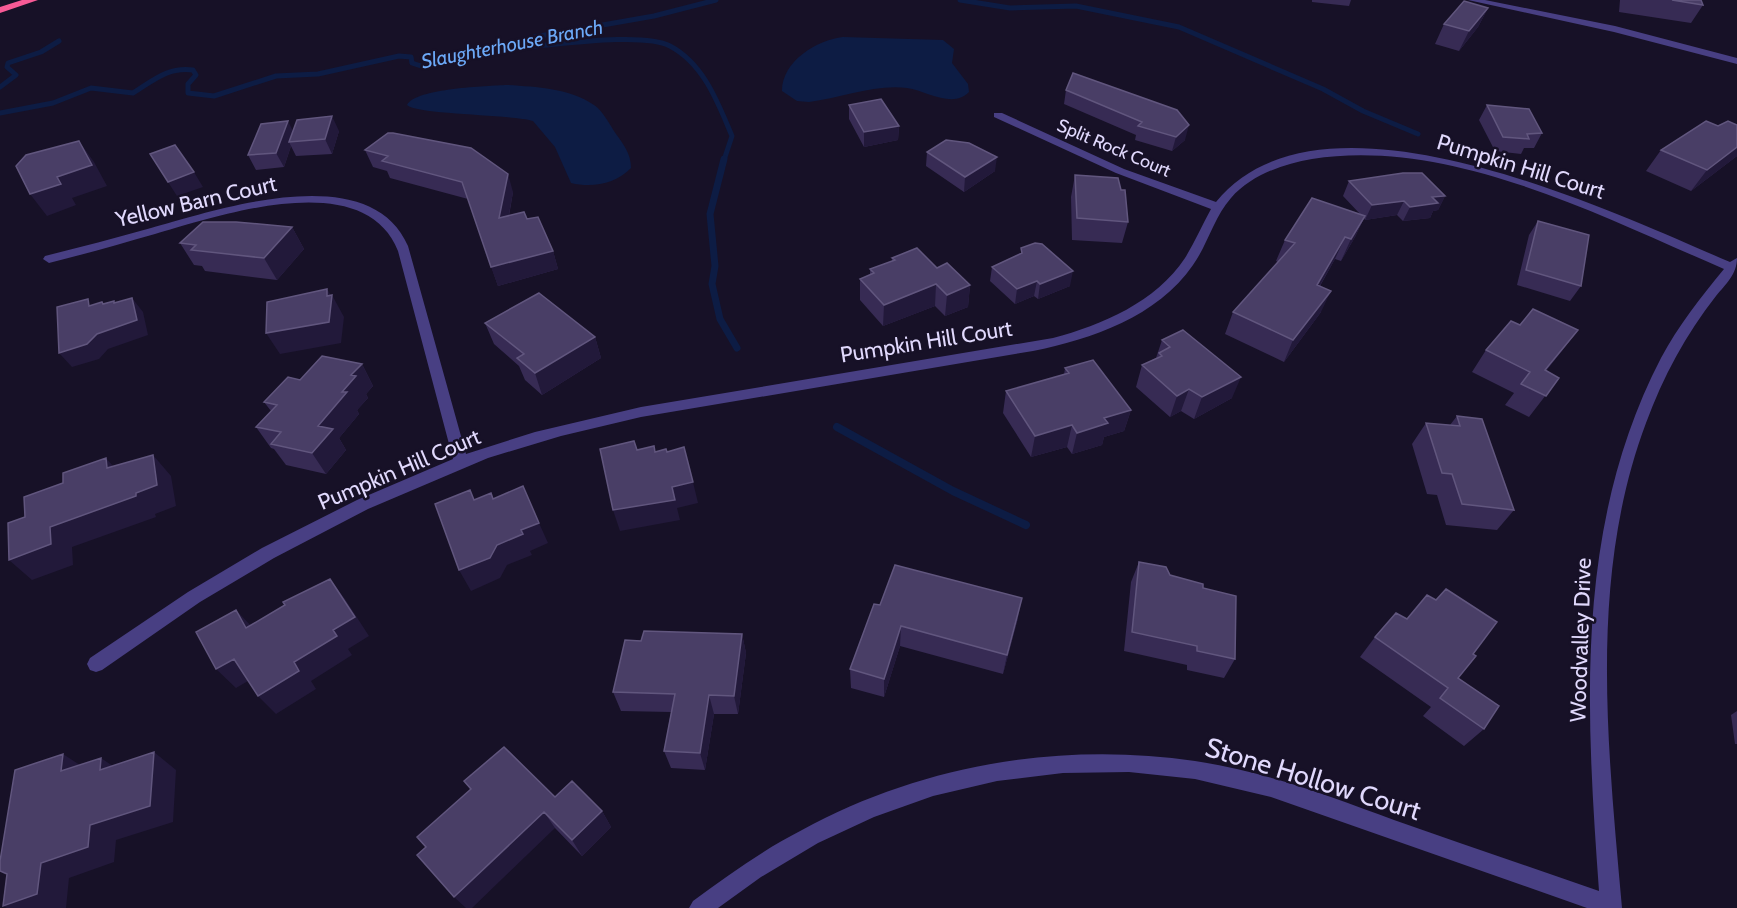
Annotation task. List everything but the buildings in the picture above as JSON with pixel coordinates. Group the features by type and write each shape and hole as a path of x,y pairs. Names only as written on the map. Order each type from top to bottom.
{"highway":[{"path":"0,10 33,0"}],"street":[{"path":"1472,0 1615,29 1737,61"},
{"name":"Split Rock Court","path":"998,115 1120,171 1218,207"},
{"name":"Pumpkin Hill Court","path":"96,664 209,587 375,500 461,462 620,417 1032,346 1072,337 1110,324 1166,287 1188,264 1218,207 1233,189 1254,175 1287,161 1340,152 1409,155 1449,163 1554,196 1735,265"},
{"name":"Yellow Barn Court","path":"49,259 262,203 309,200 367,210 386,222 398,235 406,256 461,462"},
{"name":"Woodvalley Drive","path":"1611,907 1598,727 1598,647 1601,587 1612,514 1642,411 1664,366 1697,311 1735,265"},
{"name":"Stone Hollow Court","path":"700,908 731,883 801,839 833,822 940,783 1013,769 1071,763 1128,762 1195,770 1326,805 1611,907"}],"water":[{"path":"843,37 943,40 954,49 952,63 968,84 969,92 963,97 948,99 895,87 809,102 797,101 782,91 788,70 803,54 822,42"},
{"path":"507,85 563,92 594,105 603,114 624,146 630,158 631,168 618,178 595,185 571,183 555,147 533,121 428,111 407,105 413,99 438,91"}],"waterway":[{"name":"Slaughterhouse Branch","path":"0,113 53,103 91,88 133,93 176,70 193,70 196,75 188,84 188,93 214,96 276,76 318,74 399,56 411,57 412,63 421,66 473,50 496,51 534,37 654,16 716,0"},
{"path":"960,0 1010,8 1076,6 1179,27 1323,89 1363,111 1418,134"},
{"path":"514,48 618,40 657,42 670,46 692,63 715,98 732,136 724,160"},
{"path":"0,87 16,75 7,67 8,63 41,52 59,41"},
{"path":"724,159 710,214 715,266 712,284 720,319 737,348"},
{"path":"837,427 953,491 1026,525"}]}
